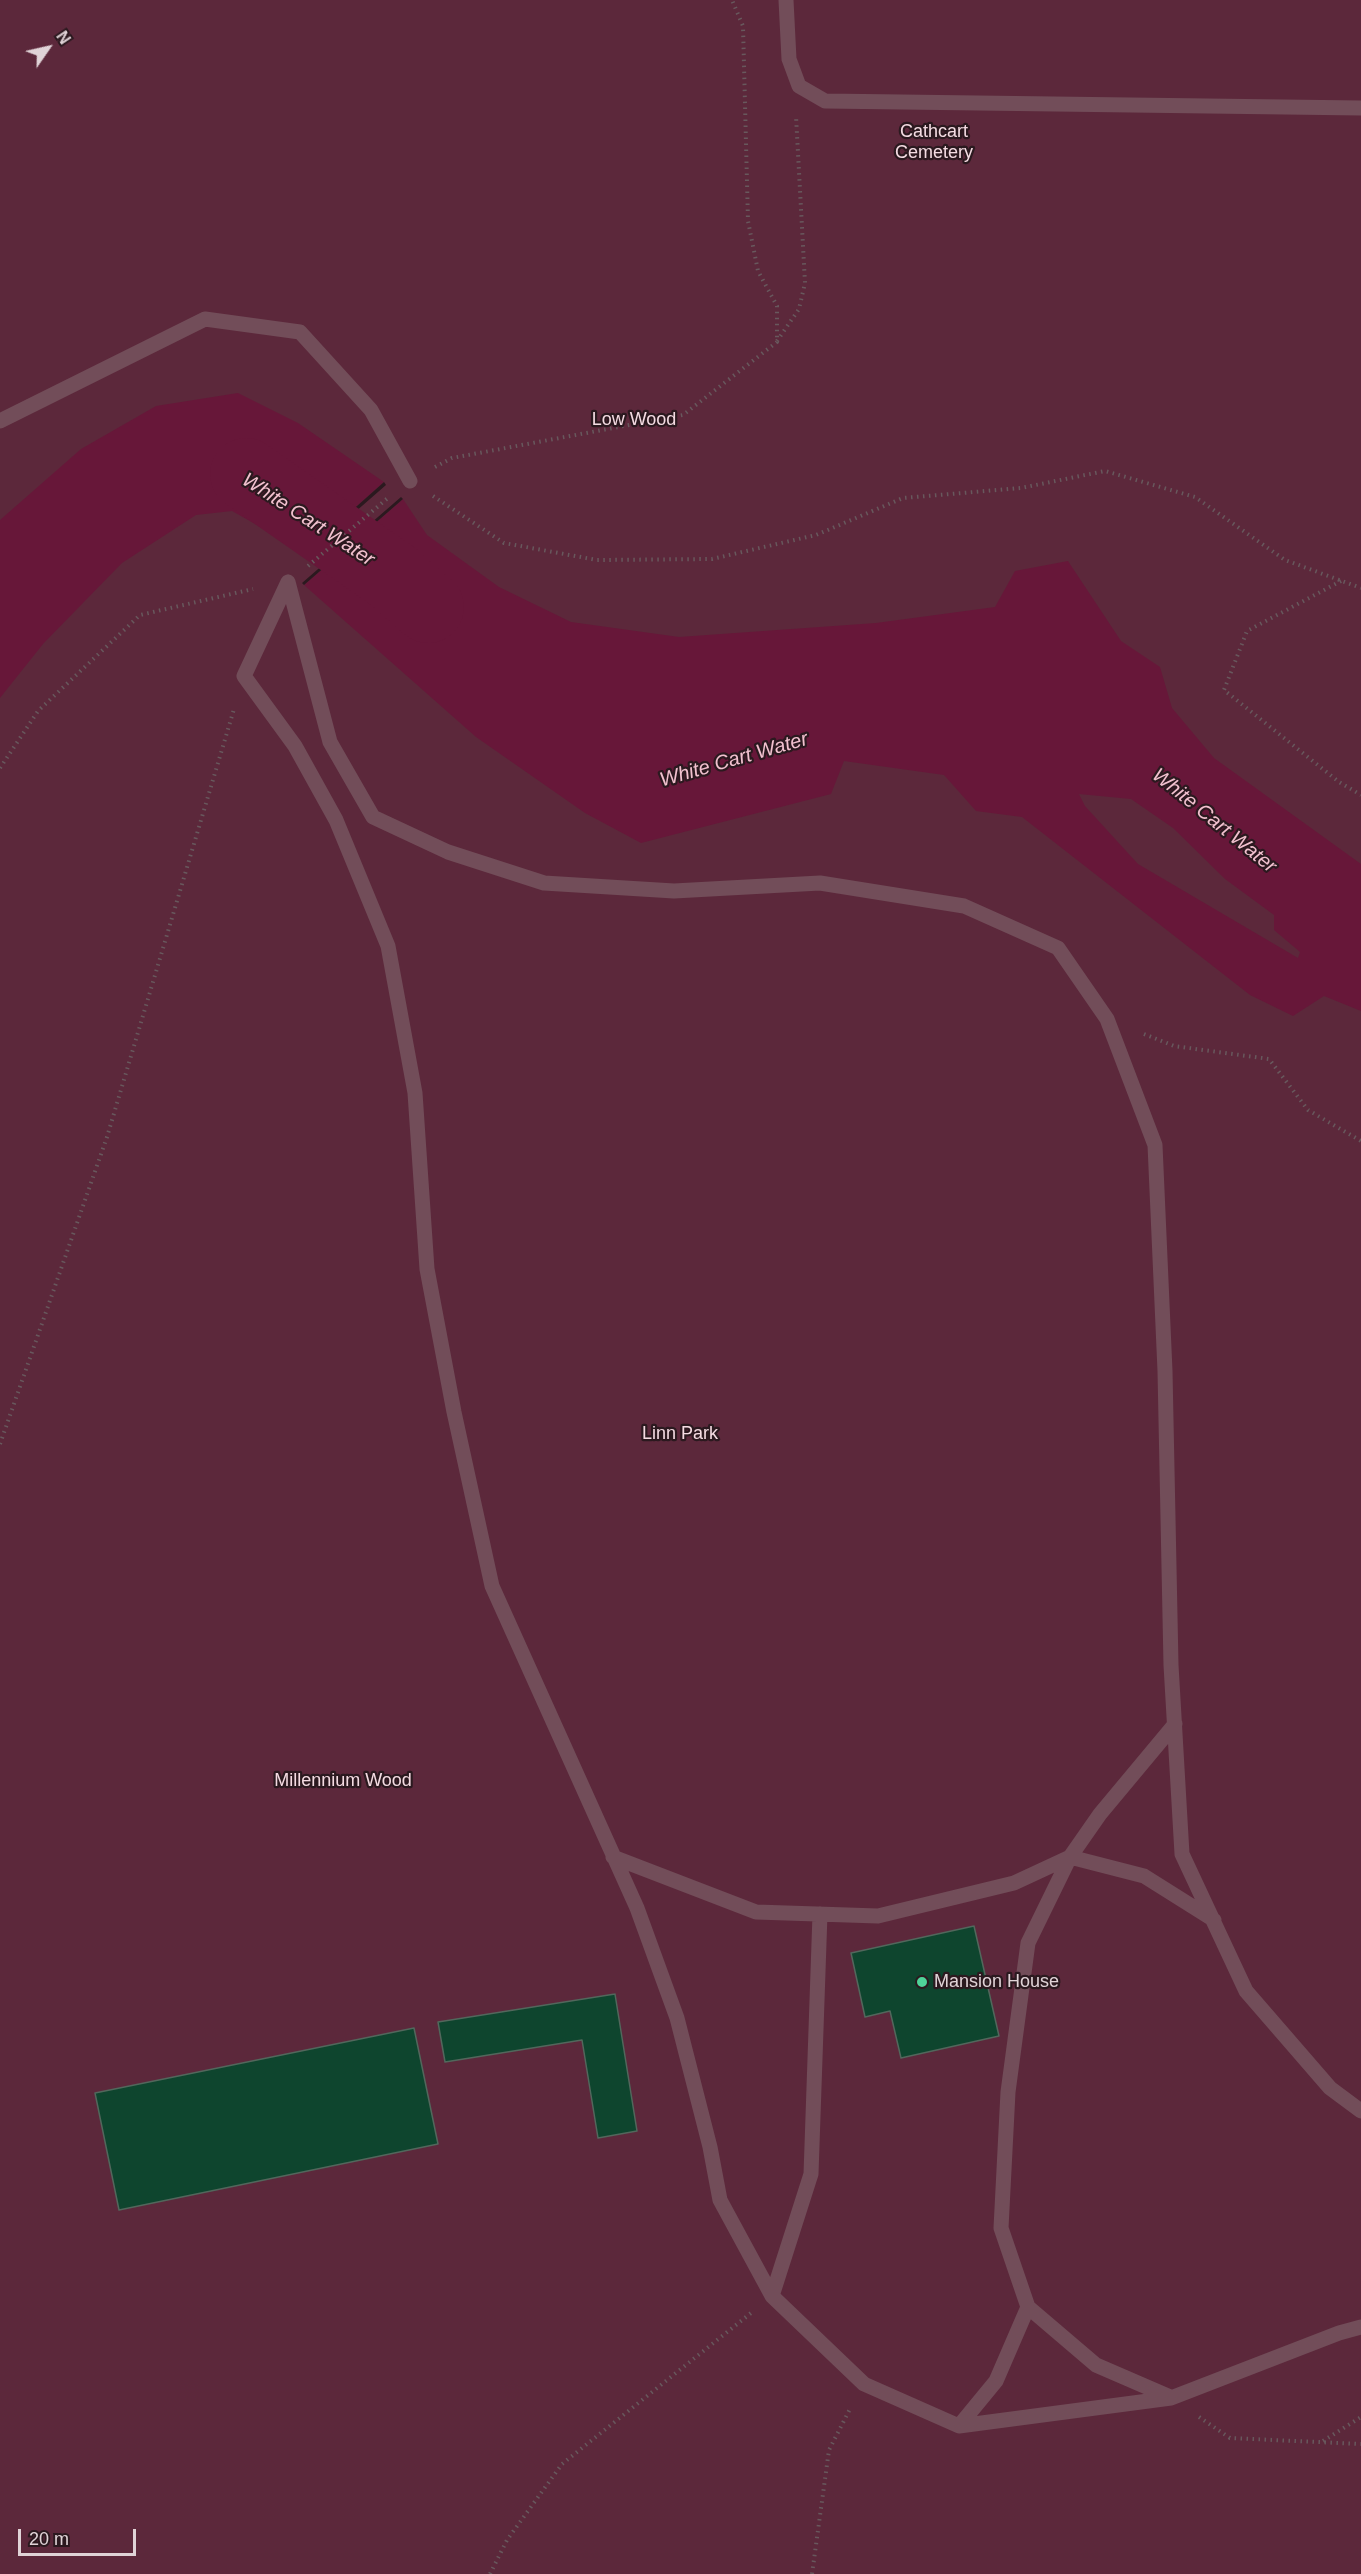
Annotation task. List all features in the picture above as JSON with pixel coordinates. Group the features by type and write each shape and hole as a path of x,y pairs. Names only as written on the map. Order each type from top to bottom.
{"lane":[{"path":"786,0 789,59 799,86 825,101 1361,108"},
{"path":"0,421 205,319 300,332 371,410 410,481"},
{"path":"288,582 244,676 295,747 336,820 388,945 415,1094 427,1269 454,1412 492,1586 637,1908 677,2018 710,2146 720,2200 772,2296 864,2384 959,2426 1171,2398 1339,2333 1361,2327"},
{"path":"288,582 330,742 373,817 448,852 544,883 674,891 820,883 964,906 1058,948 1107,1019 1155,1145 1165,1371 1171,1665 1182,1854 1246,1990 1330,2088 1361,2111"},
{"path":"1171,2398 1096,2364 1028,2307 1000,2228 1008,2092 1028,1943 1071,1857 1100,1814 1175,1724"},
{"path":"614,1857 756,1911 878,1916 1014,1883 1071,1857 1144,1876 1214,1920"},
{"path":"772,2296 811,2174 820,1914"},
{"path":"959,2426 996,2381 1028,2307"}],"path":[{"path":"732,0 743,26 748,221 758,271 777,306 777,342"},
{"path":"0,768 38,711 140,615 288,582 410,481 453,458 683,415 777,342 799,309 805,283 795,105 799,86"},
{"path":"410,481 504,543 597,560 712,559 816,536 903,498 1021,488 1105,471 1195,497 1285,560 1361,588"},
{"path":"1341,581 1247,631 1224,690 1339,782 1361,795"},
{"path":"0,1444 107,1137 244,676"},
{"path":"1107,1019 1174,1046 1269,1059 1308,1110 1361,1141"},
{"path":"490,2574 507,2540 562,2464 772,2296"},
{"path":"812,2574 829,2450 854,2402 871,2387"},
{"path":"1171,2398 1230,2438 1361,2444"},
{"path":"1322,2441 1361,2417"}],"green space":[{"name":"Linn Park","path":"0,0 1361,0 1361,2574 0,2574"}],"water":[{"path":"238,393 298,423 384,482 305,552 232,511 196,515 122,563 43,644 0,698 0,520 81,449 156,406"},
{"path":"403,499 427,535 499,587 571,622 679,637 876,623 995,607 1015,571 1068,561 1121,641 1160,667 1172,708 1214,758 1361,864 1361,1011 1324,996 1293,1016 1250,995 1022,817 976,811 944,775 844,761 831,794 641,843 585,813 476,737 304,585","holes":["1079,794 1131,799 1173,828 1225,879 1274,915 1274,930 1300,952 1298,958 1138,864 1085,806"]}],"pier":[{"path":"384,482 386,485 307,554 303,554"},
{"path":"401,497 403,499 304,585 302,583"}],"building":[{"name":"Mansion House","path":"974,1926 999,2036 901,2058 890,2011 865,2017 851,1953"},
{"path":"615,1994 637,2131 598,2138 582,2040 445,2062 438,2022"},
{"path":"414,2028 438,2144 119,2210 95,2093"}],"waterway":[{"name":"White Cart Water","path":"246,474 391,575 428,607"}],"place":[{"name":"Mansion House","path":"922,1982"}],"park label":[{"name":"Cathcart Cemetery","path":"934,142"},
{"name":"Low Wood","path":"634,420"},
{"name":"Millennium Wood","path":"343,1781"}]}
